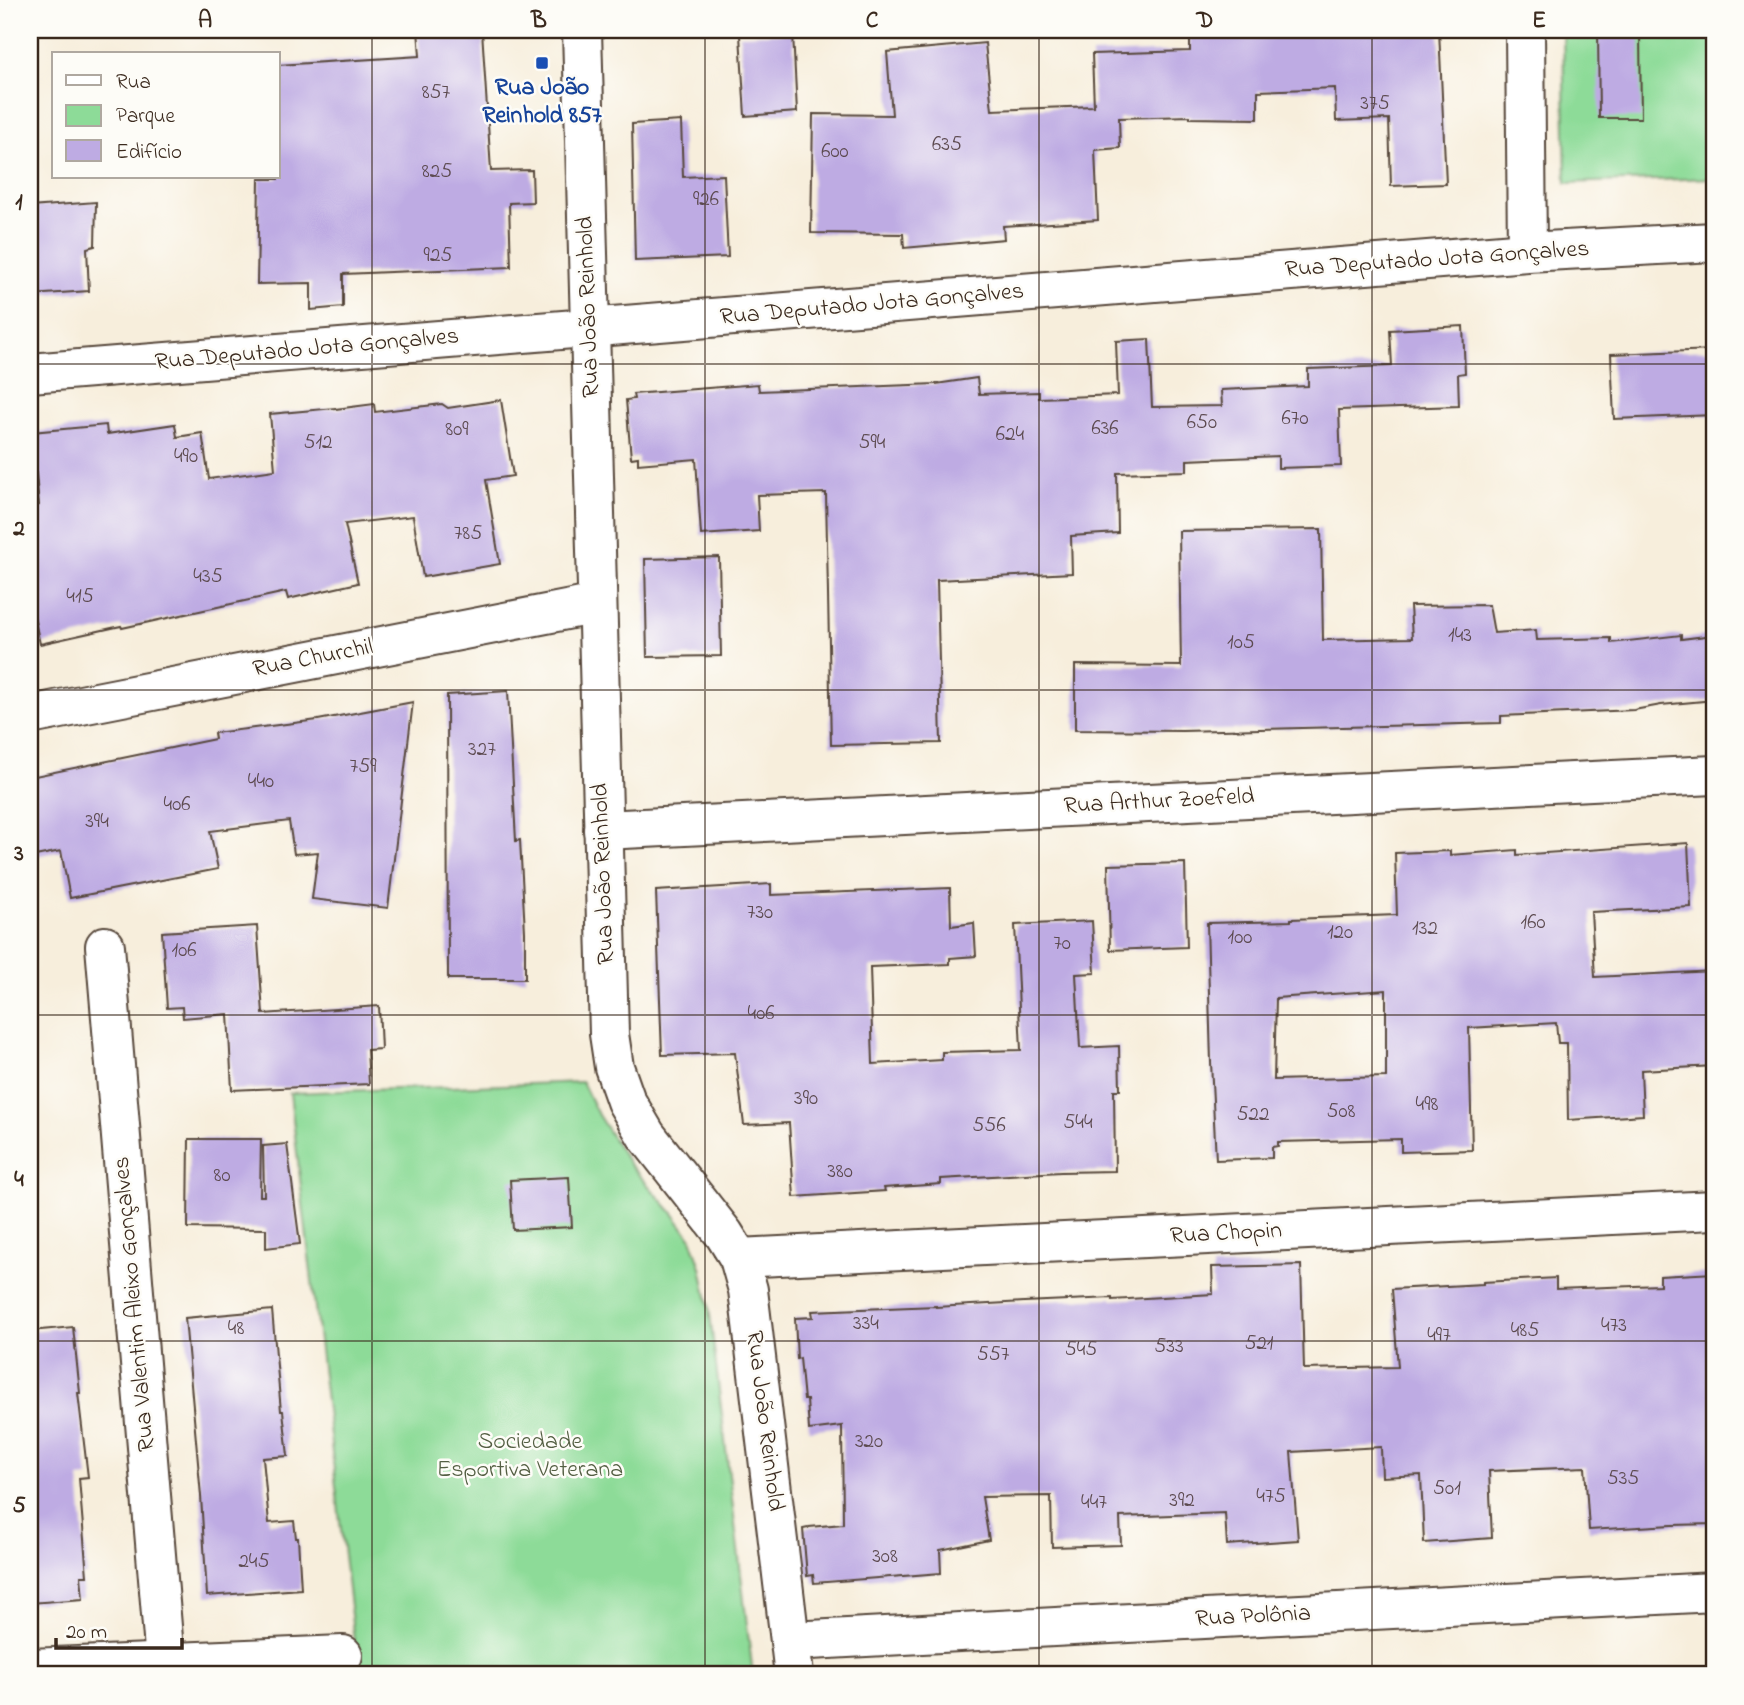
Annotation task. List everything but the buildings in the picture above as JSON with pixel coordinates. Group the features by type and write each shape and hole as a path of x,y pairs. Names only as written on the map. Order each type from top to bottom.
{"street":[{"name":"Rua João Reinhold","path":"582,30 609,1034 614,1067 626,1101 646,1135 724,1234 739,1258 748,1290 793,1658"},
{"path":"1525,30 1527,252"},
{"name":"Rua Deputado Jota Gonçalves","path":"30,373 1527,252 1714,242"},
{"name":"Rua Churchil","path":"30,715 597,604"},
{"name":"Rua Arthur Zoefeld","path":"603,830 1714,775"},
{"name":"Rua Valentim Aleixo Gonçalves","path":"105,946 165,1662"},
{"name":"Rua Chopin","path":"739,1258 1714,1210"},
{"name":"Rua Polônia","path":"793,1658 1714,1592"},
{"path":"30,1668 343,1655"}],"green space":[{"path":"1563,30 1714,30 1714,178 1566,183"},
{"name":"Sociedade Esportiva Veterana","path":"582,1082 598,1115 630,1165 691,1238 701,1267 709,1307 753,1675 358,1675 290,1093"}],"place":[{"name":"Rua João Reinhold 857","path":"542,63"}]}
